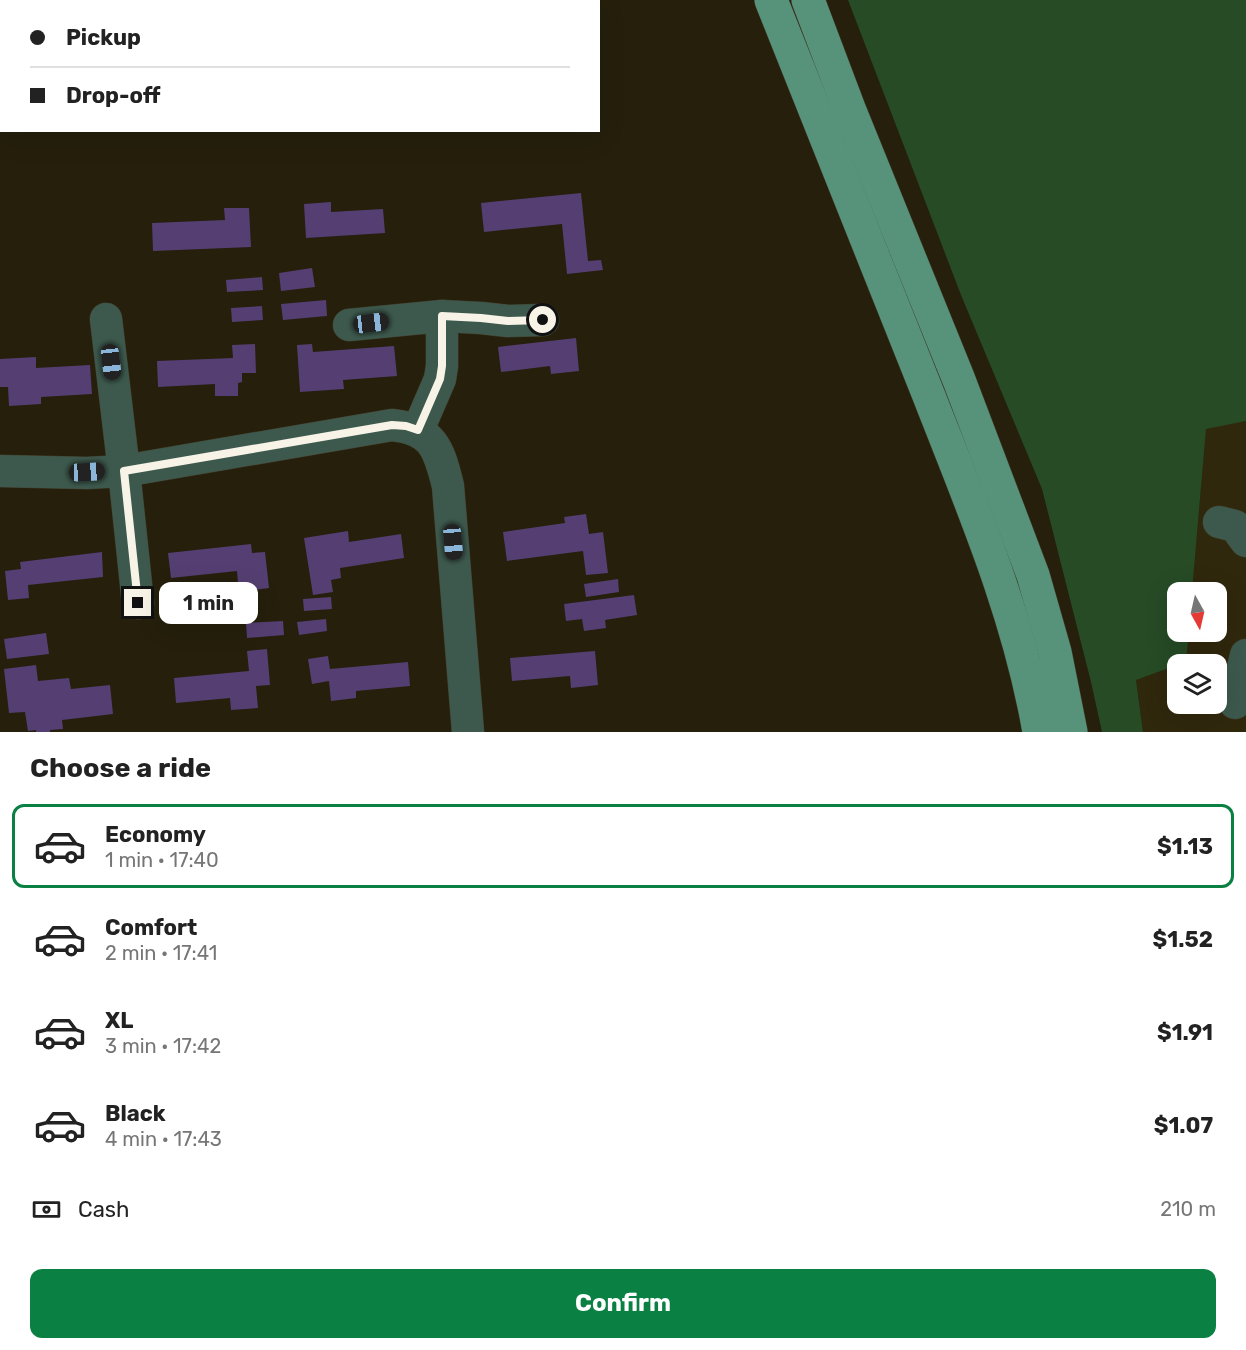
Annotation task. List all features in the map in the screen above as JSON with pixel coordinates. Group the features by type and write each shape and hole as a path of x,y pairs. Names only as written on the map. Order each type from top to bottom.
{"main road":[{"path":"771,0 990,552 1015,628 1039,732"},
{"path":"808,0 850,111 960,380 1033,575 1055,652 1071,732"},
{"path":"833,0 846,39 852,69 850,111"}],"street":[{"path":"418,430 440,379 442,316"},
{"path":"349,325 442,316 508,321 543,320"},
{"path":"106,319 138,603"},
{"path":"0,471 124,471 392,425 418,430 435,445 448,486 468,732"},
{"path":"1219,522 1234,526 1246,540"},
{"path":"1235,703 1246,655"}],"shaded area":[{"path":"1246,421 1246,732 1143,732 1136,680 1167,669 1167,714 1227,714 1227,654 1187,654 1188,642 1227,642 1227,582 1193,582 1206,428"}],"green space":[{"path":"848,0 1246,0 1246,421 1206,429 1193,582 1167,582 1167,642 1188,642 1187,654 1167,654 1167,669 1136,680 1143,732 1102,732 1042,489 961,295"}],"building":[{"path":"581,193 588,261 601,260 603,270 567,274 562,224 484,232 481,203"},
{"path":"331,202 331,212 383,209 385,233 306,238 304,204"},
{"path":"224,208 249,208 251,247 153,251 152,223 225,220"},
{"path":"312,268 315,287 281,291 279,273"},
{"path":"262,277 263,290 227,292 226,280"},
{"path":"326,300 327,316 283,320 281,304"},
{"path":"262,306 263,320 232,322 231,308"},
{"path":"576,338 579,371 551,374 550,366 501,372 498,347"},
{"path":"255,344 256,373 242,373 242,382 238,383 238,396 215,396 215,384 158,387 157,361 233,358 232,345"},
{"path":"312,344 313,352 394,346 397,376 343,380 344,389 300,392 297,345"},
{"path":"36,357 36,368 90,365 92,394 41,397 41,404 9,406 8,387 0,387 0,359"},
{"path":"586,514 589,534 603,532 608,573 586,575 583,551 507,561 503,532 565,523 564,517"},
{"path":"348,531 349,542 401,534 404,558 340,568 341,578 331,580 333,592 313,595 304,538"},
{"path":"251,544 252,553 265,552 269,588 246,591 246,582 238,583 237,571 171,578 168,553"},
{"path":"102,552 103,577 28,585 29,598 8,600 5,571 21,569 20,562"},
{"path":"618,579 619,592 586,597 584,584"},
{"path":"634,595 637,615 605,620 606,628 584,631 582,619 566,621 564,604"},
{"path":"331,597 332,609 304,611 303,599"},
{"path":"237,603 239,618 205,622 203,607"},
{"path":"326,619 327,631 299,635 297,622"},
{"path":"283,621 284,635 247,638 246,623"},
{"path":"46,633 49,654 7,659 4,639"},
{"path":"267,649 270,685 256,686 258,708 231,710 230,698 176,703 174,678 249,671 247,651"},
{"path":"595,651 598,685 571,688 570,676 512,681 510,658"},
{"path":"328,656 330,669 408,662 410,686 356,691 356,698 331,701 329,681 312,684 308,659"},
{"path":"36,665 38,681 69,678 71,689 110,685 113,714 62,720 63,729 50,730 50,732 28,731 25,712 9,713 4,669"}],"route":[{"path":"138,603 124,471 392,425 418,430 440,379 442,316 508,321 543,320"}]}
